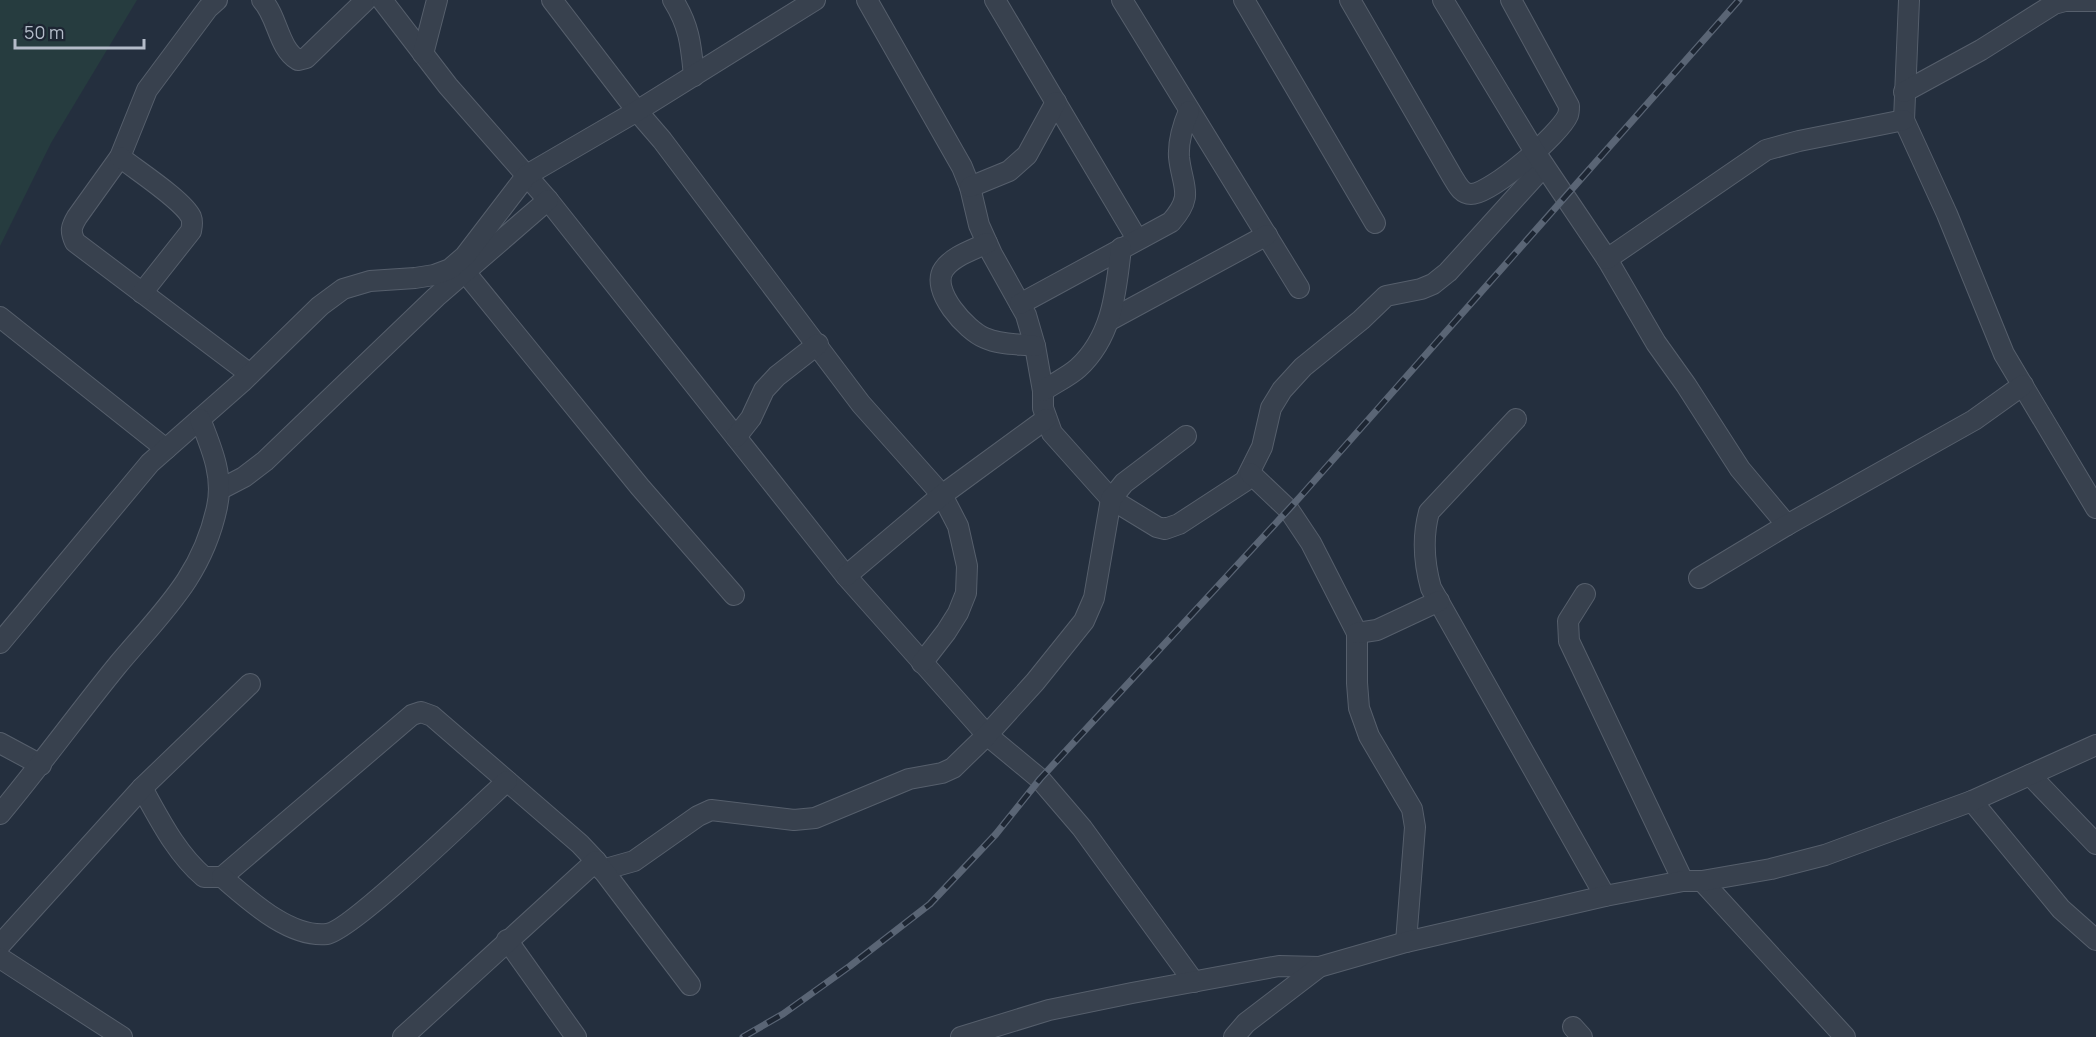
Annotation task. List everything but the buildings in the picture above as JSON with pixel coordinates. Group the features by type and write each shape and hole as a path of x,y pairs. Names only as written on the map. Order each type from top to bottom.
{"street":[{"path":"217,0 208,8 147,90 120,158 77,217 71,227 71,234 75,242 250,374"},
{"path":"262,0 271,13 287,51 298,60 306,58 366,0"},
{"path":"382,0 448,86 548,200 846,576 987,735 1040,779 1082,828 1194,982"},
{"path":"423,54 437,0"},
{"path":"552,0 662,140 861,404 942,495 958,526 967,566 966,593 958,613 922,663"},
{"path":"673,0 682,13 691,39 693,76"},
{"path":"0,643 150,462 250,374 320,306 343,289 370,281 415,278 434,275 450,269 465,256 527,175 637,111 815,0"},
{"path":"867,0 962,167 970,187 979,225 1026,315 1035,346 1043,391 1043,408 1052,433 1111,499 1157,527 1165,529 1179,524 1245,481 1262,447 1271,408 1282,390 1303,367 1361,320 1386,296 1421,290 1448,272 1539,159 1568,116 1569,106 1511,0"},
{"path":"995,0 1056,102 1129,244 1110,320 1100,341 1078,368 1043,391"},
{"path":"1122,0 1299,288"},
{"path":"1244,0 1375,223"},
{"path":"1350,0 1462,192 1472,195 1493,187 1539,159"},
{"path":"1443,0 1539,159 1606,259 1656,343 1740,469 1787,525"},
{"path":"1909,0 1904,120 1947,214 2004,354 2096,508"},
{"path":"1904,92 1981,50 2054,4 2065,1 2096,1"},
{"path":"970,187 1009,171 1026,155 1056,102"},
{"path":"1020,304 1171,222 1185,204 1186,191 1179,155 1182,128 1189,111"},
{"path":"1606,259 1766,150 1904,120"},
{"path":"120,158 166,192 186,209 191,218 191,231 142,293"},
{"path":"219,490 244,477 265,461 427,305 548,200"},
{"path":"1110,320 1267,235"},
{"path":"987,243 955,259 944,269 940,285 965,325 983,338 995,342 1035,346"},
{"path":"465,272 633,478 734,595"},
{"path":"0,317 166,449"},
{"path":"736,437 751,418 764,390 777,376 818,344"},
{"path":"1700,578 1787,525 1974,420 2023,385"},
{"path":"0,814 192,575 209,533 217,507 219,490 217,467 200,419"},
{"path":"846,576 942,495 1046,419"},
{"path":"1516,419 1430,512 1424,529 1426,567 1431,588 1438,601 1605,896"},
{"path":"403,1037 507,940 599,866 634,861 698,816 711,810 795,820 815,818 909,779 942,773 953,768 987,735 1035,682 1084,621 1094,598 1111,499 1124,483 1186,436"},
{"path":"1250,473 1289,510 1311,543 1357,633 1359,708 1369,736 1412,809 1415,827 1406,942"},
{"path":"1586,594 1568,621 1569,641 1692,881 1845,1037"},
{"path":"1357,633 1377,630 1438,601"},
{"path":"0,945 142,788 249,684"},
{"path":"222,877 412,715 421,712 432,716 580,844 690,985"},
{"path":"0,743 41,765"},
{"path":"961,1037 1048,1010 1279,966 1319,967 1406,942 1605,896 1771,869 1825,855 1972,801 2094,749"},
{"path":"2030,775 2096,843"},
{"path":"142,788 173,843 204,877 222,877 262,910 296,929 326,934 335,932 365,910 507,781"},
{"path":"1972,801 2061,909 2096,940"},
{"path":"507,940 576,1037"},
{"path":"0,958 122,1037"},
{"path":"1234,1037 1246,1023 1319,967"}],"green space":[{"path":"0,0 137,0 51,143 0,246"}],"railway":[{"path":"743,1037 783,1014 930,904 996,834 1040,779 1300,497 1739,0"}]}
